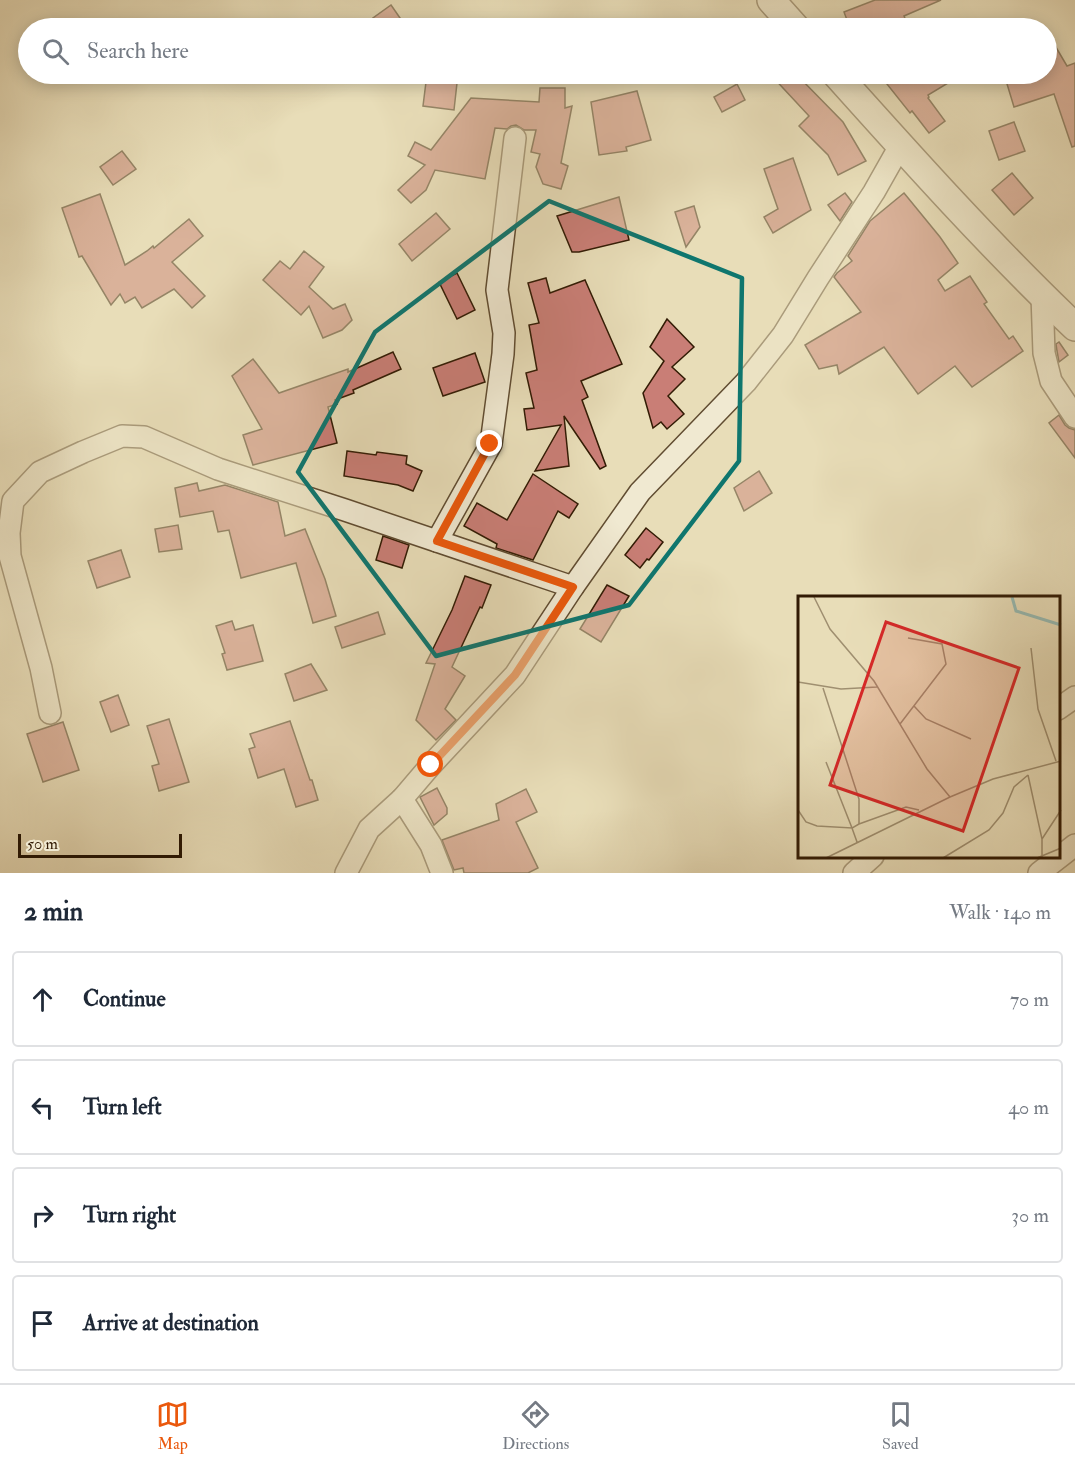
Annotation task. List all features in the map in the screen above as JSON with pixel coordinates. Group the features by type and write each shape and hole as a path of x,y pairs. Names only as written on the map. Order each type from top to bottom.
{"street":[{"path":"771,0 787,18"},
{"path":"845,84 900,146 1041,295 1075,327"},
{"path":"437,541 490,444 504,354 504,333 497,290 515,138"},
{"path":"346,873 369,829 402,799 515,675 640,492 746,382 783,335 874,192 900,146"},
{"path":"1041,295 1044,353 1051,381 1075,417"},
{"path":"50,713 41,668 10,556 9,533 13,501 40,472 122,436 144,437 218,469 573,587"},
{"path":"1060,709 1075,697"},
{"path":"402,799 431,844 442,873"},
{"path":"1060,857 1075,845"},
{"path":"854,873 871,858"},
{"path":"1039,873 1058,858"}],"highlighted area":[{"path":"549,201 742,278 739,461 629,605 436,656 298,472 375,332"}],"building":[{"path":"875,0 941,0 904,16 905,18 846,18 844,12"},
{"path":"391,5 400,18 373,18"},
{"path":"1057,49 1067,66 1075,63 1075,146 1072,147 1054,94 1014,107 1007,84 1057,84"},
{"path":"426,84 457,84 454,110 423,106"},
{"path":"737,84 745,100 722,112 714,97"},
{"path":"779,84 806,84 843,122 866,161 838,175 828,155 799,126 809,116"},
{"path":"887,84 946,84 928,95 945,121 929,133 912,111 910,113"},
{"path":"540,88 565,88 565,108 572,106 561,163 568,166 561,189 543,184 536,167 540,154 531,152 536,130 524,130 516,125 507,129 495,128 485,179 435,170 426,190 411,203 398,190 425,165 408,156 415,142 431,150 471,98 539,102"},
{"path":"637,91 651,140 626,147 627,151 599,155 591,102"},
{"path":"1014,122 1025,151 999,160 989,131"},
{"path":"122,151 136,169 113,185 100,167"},
{"path":"793,158 811,210 773,233 764,217 778,209 764,169"},
{"path":"1012,173 1033,198 1014,215 992,190"},
{"path":"845,193 852,202 840,221 828,205"},
{"path":"904,193 958,263 938,280 945,291 970,276 987,302 984,304 1009,339 1013,336 1023,351 972,387 955,366 918,394 884,347 839,374 837,365 819,369 805,345 861,312 834,277 852,261 848,256 870,221"},
{"path":"100,194 125,265 153,246 154,248 189,219 203,236 172,262 205,296 192,308 174,289 142,308 135,297 125,303 120,294 111,305 82,256 79,257 62,208"},
{"path":"619,197 629,240 572,252 557,216"},
{"path":"694,206 700,227 686,247 675,212"},
{"path":"436,213 450,229 412,261 399,244"},
{"path":"304,251 324,267 309,287 333,309 345,304 352,320 342,330 323,338 309,306 301,315 263,280 280,261 290,269"},
{"path":"457,273 475,310 457,319 439,282"},
{"path":"546,278 550,293 585,280 622,364 581,381 588,397 582,400 606,466 600,469 564,416 569,466 535,471 561,425 527,430 524,409 534,408 526,373 537,370 529,325 539,323 528,283"},
{"path":"667,319 694,347 672,367 685,379 668,396 684,414 667,429 661,422 653,428 643,393 664,361 650,347"},
{"path":"1059,342 1068,355 1059,362 1056,344"},
{"path":"393,352 401,369 353,390 354,393 335,400 337,404 328,407 337,443 253,465 243,435 262,429 232,376 253,359 279,393 348,369 348,372"},
{"path":"475,353 485,382 443,396 433,368"},
{"path":"1059,415 1065,425 1075,430 1075,458 1049,423"},
{"path":"347,451 407,456 406,464 422,471 413,491 398,485 344,476"},
{"path":"759,471 772,493 744,511 734,488"},
{"path":"533,474 578,504 569,518 558,511 533,560 496,548 497,544 464,526 477,503 507,520"},
{"path":"197,483 199,491 225,485 278,502 285,536 305,529 325,579 336,616 313,623 296,563 241,578 229,530 218,532 213,511 180,517 175,488"},
{"path":"178,525 182,549 159,552 155,529"},
{"path":"646,528 663,542 640,568 625,555"},
{"path":"383,536 409,545 402,568 376,560"},
{"path":"121,550 130,577 97,588 88,561"},
{"path":"465,576 491,585 452,667 465,676 445,709 456,720 436,740 416,720 435,664 426,663 452,610"},
{"path":"607,585 629,596 601,642 580,629"},
{"path":"378,612 385,634 342,648 335,627"},
{"path":"232,621 235,630 253,625 263,661 227,670 222,654 225,653 216,626"},
{"path":"311,664 327,690 294,701 285,674"},
{"path":"118,695 129,725 111,732 100,702"},
{"path":"169,719 189,782 159,791 152,766 159,764 147,726"},
{"path":"290,721 318,800 296,807 284,769 258,778 249,749 255,747 250,734"},
{"path":"63,722 79,770 43,782 27,734"},
{"path":"437,788 447,808 447,814 434,825 420,797"},
{"path":"526,789 537,812 516,822 538,868 528,873 464,873 463,868 454,870 442,840 499,820 496,804"}],"route":[{"path":"431,765 515,675 573,587 437,541 490,444"}]}
